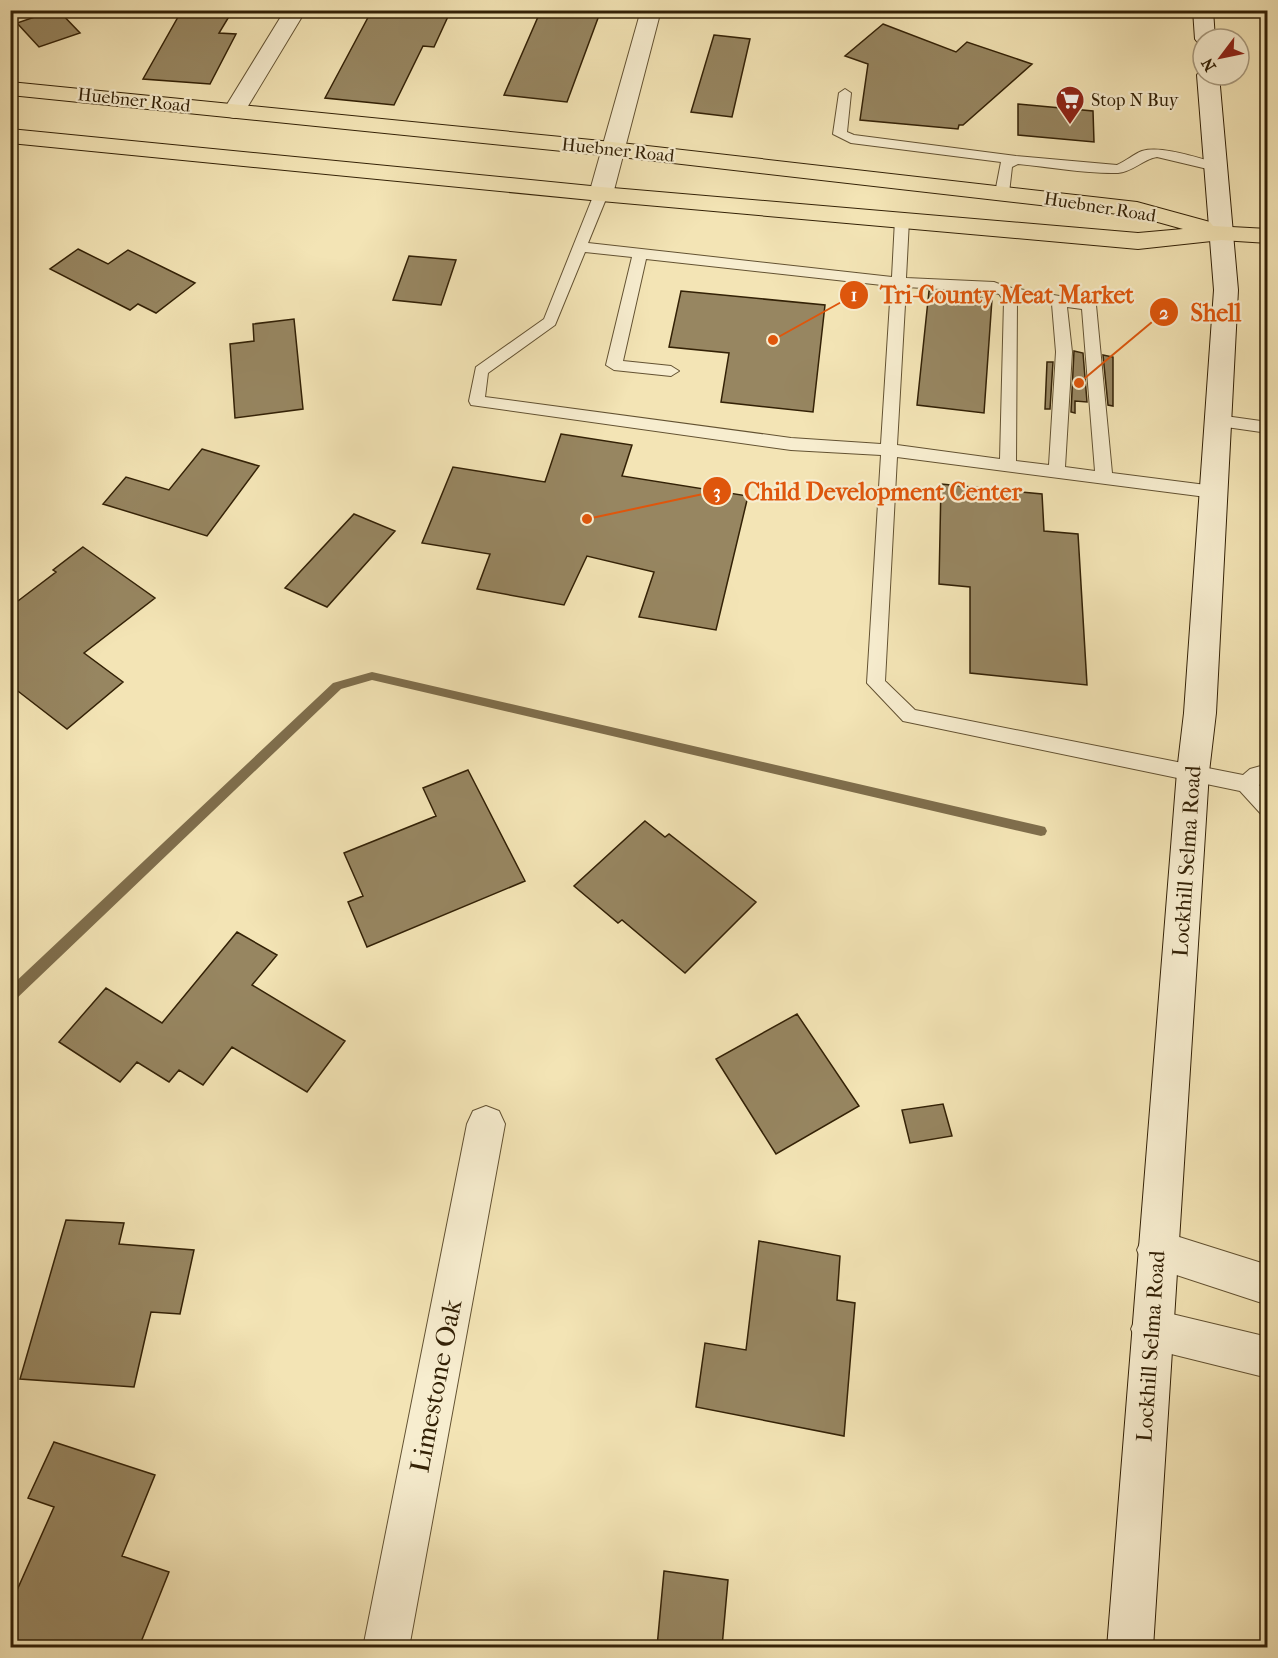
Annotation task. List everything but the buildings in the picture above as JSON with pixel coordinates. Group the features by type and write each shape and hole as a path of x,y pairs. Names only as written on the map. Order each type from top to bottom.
{"main road":[{"path":"234,111 296,10"},
{"path":"601,194 651,10"},
{"path":"1203,10 1204,27"},
{"name":"Lockhill Selma Road","path":"1130,1647 1151,1329 1193,772 1200,714 1226,290 1209,87"},
{"name":"Huebner Road","path":"10,88 612,149 1137,209 1221,233"},
{"name":"Huebner Road","path":"10,136 601,194 1137,241 1221,233 1268,236"},
{"name":"Limestone Oak","path":"386,1647 486,1124"},
{"path":"1157,1250 1268,1285"},
{"path":"1151,1329 1268,1358"}],"lane":[{"path":"845,93 840,134 851,139 1016,160 1119,169 1136,162 1144,155 1157,153 1216,167"},
{"path":"1002,193 1006,165 1016,160"},
{"path":"601,194 550,322 481,370 477,401 790,444 889,450 1214,492"},
{"path":"902,220 876,683 910,716 1246,784 1268,808"},
{"path":"580,247 898,282 994,287 1004,291 1089,305 1104,478"},
{"path":"640,253 614,365 671,371"},
{"path":"1004,291 1011,300 1008,465"},
{"path":"1057,472 1064,352 1059,301"},
{"path":"1218,421 1268,428"},
{"path":"1246,784 1257,775 1268,772"}],"waterway":[{"path":"10,996 337,686 372,676 1041,831"}],"place":[{"name":"Stop N Buy","path":"1070,126"},
{"name":"Tri-County Meat Market","path":"773,340"},
{"name":"Shell","path":"1079,383"},
{"name":"Child Development Center","path":"587,519"}]}
